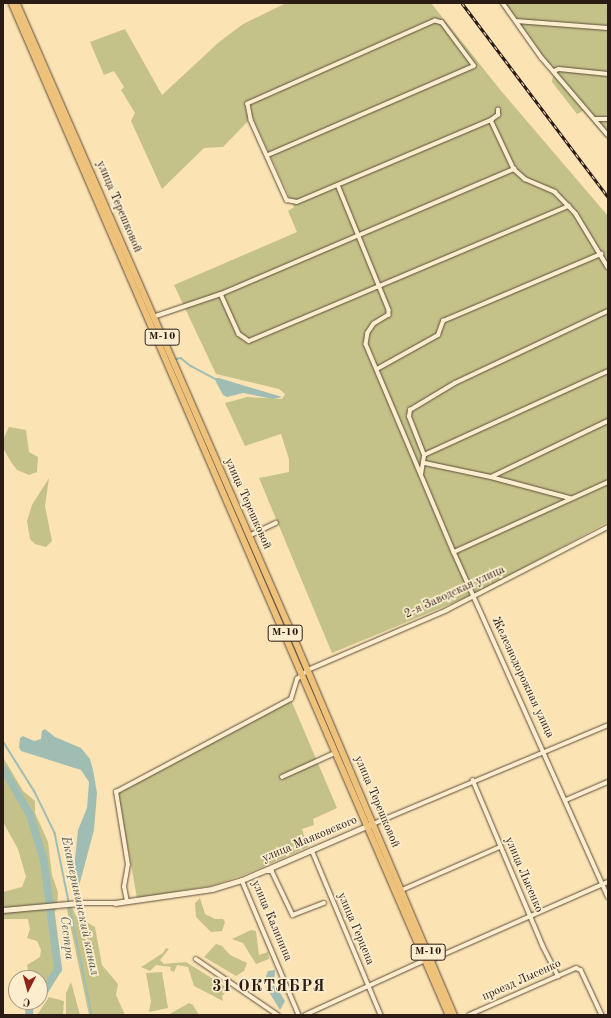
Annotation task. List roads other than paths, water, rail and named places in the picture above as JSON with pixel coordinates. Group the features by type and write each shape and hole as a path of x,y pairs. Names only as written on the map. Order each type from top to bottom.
{"highway":[{"name":"улица Терешковой","path":"12,3 303,674 335,753 454,1015"},
{"name":"улица Терешковой","path":"17,3 308,670 402,890 449,1015"}],"street":[{"path":"503,3 554,71 608,135"},
{"path":"268,155 474,66 442,23 435,21 248,104 251,120 289,203 297,202 492,120 498,115 498,110"},
{"path":"516,21 608,28"},
{"path":"554,71 559,69 608,74"},
{"path":"595,119 608,119"},
{"path":"492,120 514,169 525,179 555,192 569,206 587,229 608,267"},
{"path":"153,317 221,294 514,169"},
{"path":"338,185 378,288"},
{"path":"221,294 239,334 249,342 569,206"},
{"path":"377,369 438,335 443,321 601,254"},
{"name":"Железнодорожная улица","path":"378,288 389,310 389,315 374,324 366,339 366,344 420,476 473,597 545,752 608,897"},
{"path":"420,476 425,464 424,455 409,417 410,410 455,383 608,311"},
{"path":"424,455 608,371"},
{"path":"491,477 608,421"},
{"path":"425,464 491,477 570,498"},
{"path":"454,552 608,482"},
{"path":"249,536 276,523"},
{"name":"2-я Заводская улица","path":"303,674 308,670 473,597 608,527"},
{"path":"127,902 124,888 128,865 116,792 291,699 294,694 297,679 303,674"},
{"name":"улица Маяковского","path":"3,910 80,903 127,902 203,891 242,880 473,780 545,752 608,725"},
{"path":"282,777 335,753"},
{"name":"улица Лысенко","path":"473,780 500,847 558,976"},
{"path":"566,800 608,782"},
{"path":"402,890 500,847"},
{"name":"улица Герцена","path":"312,850 381,1015"},
{"path":"248,877 272,871 293,915 324,903"},
{"name":"улица Калинина","path":"242,880 299,1015"},
{"path":"305,1015 608,882"},
{"path":"196,959 278,1015"},
{"name":"проезд Лысенко","path":"469,1015 576,968 581,970 602,1015"}],"water":[{"path":"214,378 219,378 282,397 273,399 243,393 227,397 223,395"},
{"path":"45,729 55,737 81,748 90,759 93,770 97,793 94,830 79,886 75,886 75,859 78,830 87,808 89,782 81,770 21,751 19,747 20,738 23,736 34,741 41,739 42,731"},
{"path":"275,970 274,983 285,1001 280,1010 266,987 266,976 268,971"}],"waterway":[{"path":"176,359 181,358 191,366 214,378"},
{"name":"Екатерининский канал","path":"3,741 35,792 55,833 92,1015"},
{"name":"Сестра","path":"3,768 30,815 44,861 58,969 48,985"},
{"name":"Сестра","path":"29,1010 29,1015"}],"railway":[{"path":"462,3 608,197"}],"district":[{"name":"31 ОКТЯБРЯ","path":"269,987"}]}
